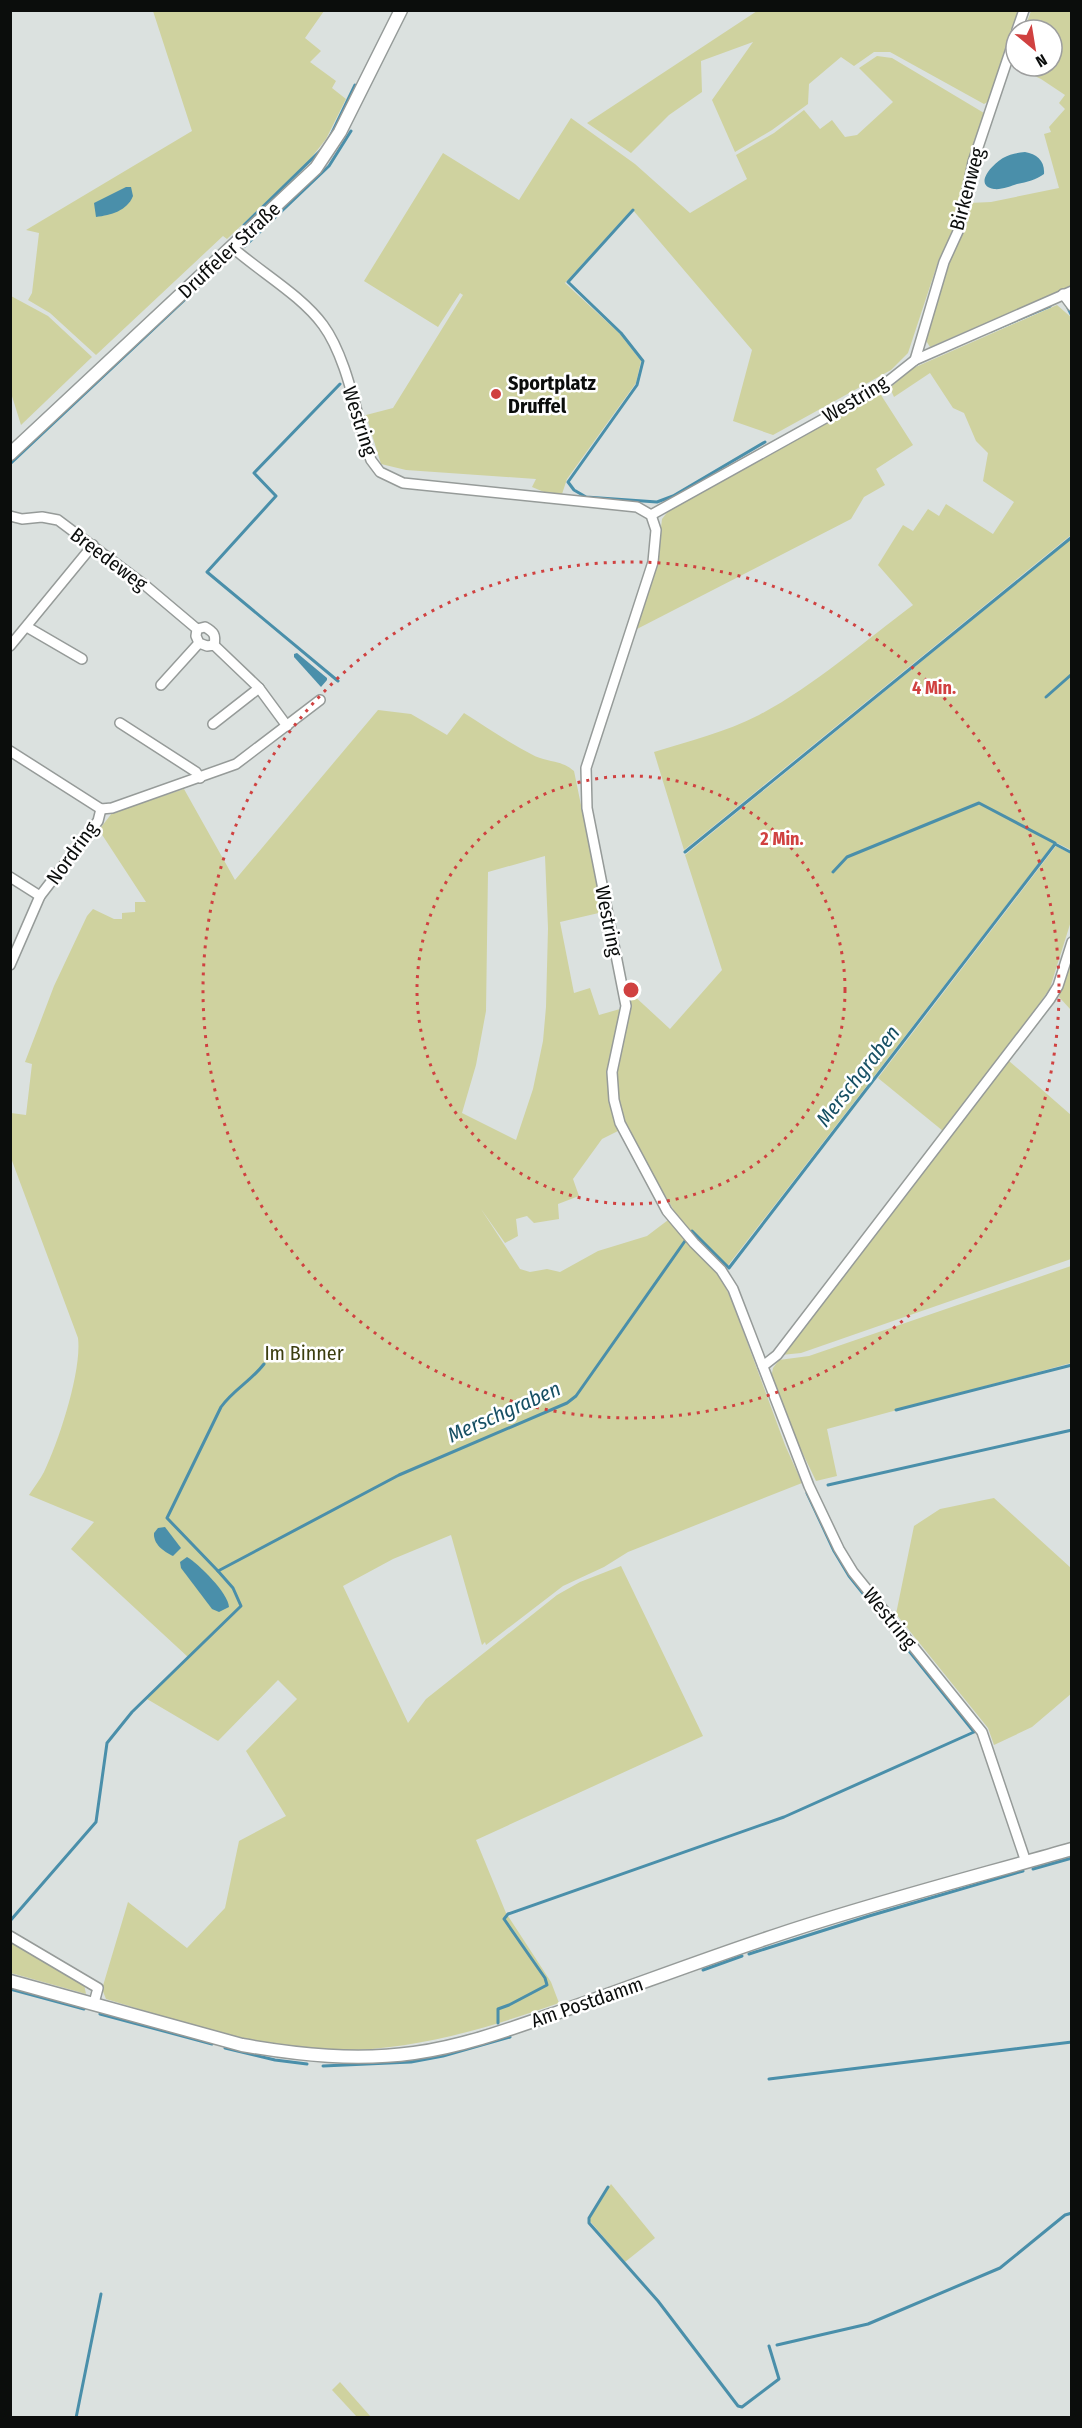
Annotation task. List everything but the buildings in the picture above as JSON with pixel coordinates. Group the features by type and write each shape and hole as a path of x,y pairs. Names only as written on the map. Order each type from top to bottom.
{"street":[{"name":"Druffeler Straße","path":"10,454 316,168 329,151 401,10"},
{"name":"Birkenweg","path":"915,360 944,262 960,227 973,162 1004,70"},
{"name":"Westring","path":"232,247 310,310 323,324 337,350 371,460 380,472 403,483 637,507 651,515 656,530 652,562 586,768 587,808 626,1006 612,1072 614,1100 620,1123 667,1211 728,1279 809,1486 839,1549 853,1572 982,1732 1026,1862"},
{"name":"Westring","path":"651,515 881,387 915,360 1067,292 1071,306"},
{"path":"919,343 932,352"},
{"name":"Breedeweg","path":"10,516 22,519 42,517 58,520 93,545 197,629 205,627 212,631 215,637 214,645 259,688 287,726"},
{"path":"12,642 27,627 93,545"},
{"path":"27,627 82,658"},
{"path":"197,629 196,636 199,643 207,646 214,645"},
{"path":"161,685 199,643"},
{"path":"213,724 259,688"},
{"path":"101,809 112,808 236,764 320,700"},
{"path":"120,723 196,772 200,778"},
{"name":"Nordring","path":"10,751 101,809 98,821 40,896 10,965"},
{"name":"Nordring","path":"10,877 40,896"},
{"path":"763,1366 777,1355 1050,999 1058,986 1071,942"},
{"name":"Am Postdamm","path":"10,1981 242,2045 314,2056 353,2057 412,2053 498,2033 779,1934 1071,1849"},
{"path":"10,1936 98,1988 94,2003"}],"green space":[{"path":"153,11 324,11 305,38 321,51 310,62 336,81 332,88 346,99 326,139 308,162 227,239 223,236 96,355 50,313 28,300 32,293 39,233 26,230 192,131"},
{"path":"757,11 1020,11 1018,18 1004,18 1004,57 989,101 984,104 890,52 874,52 854,66 841,57 809,84 808,104 772,130 735,152 712,100 753,42 701,61 702,92 669,115 631,153 587,123"},
{"path":"1031,11 1071,11 1071,286 930,347 925,339 947,263 969,203 991,202 1059,188 1044,134 1051,132 1049,127 1065,109 1059,103 1065,95 1039,78 1064,78 1064,18 1028,18"},
{"path":"877,56 892,58 984,113 970,158 956,227 939,259 908,353 891,370 773,435 733,421 752,350 632,209 565,283 619,333 641,361 636,383 567,479 562,494 544,492 532,487 536,479 406,470 381,464 366,415 393,408 463,295 460,293 438,327 364,281 443,153 519,200 571,118 635,164 690,213 747,179 736,155 774,133 804,110 820,129 832,120 845,137 857,135 893,102 859,68"},
{"path":"11,296 48,316 92,357 21,425 11,393"},
{"path":"1057,305 1072,318 1071,535 684,850 654,752 734,726 779,704 818,678 913,605 878,565 903,525 913,531 928,509 939,516 946,504 993,534 1014,502 983,481 988,453 976,441 964,413 953,408 930,373 894,397 890,388 911,369"},
{"path":"876,392 881,395 913,445 876,469 885,485 864,497 851,519 637,629 657,562 662,519 669,510"},
{"name":"Im Binner","path":"1071,539 1071,850 1055,842 726,1268 724,1267 719,1274 732,1301 785,1445 802,1483 628,1552 604,1567 563,1586 486,1645 485,1642 482,1645 451,1535 393,1559 343,1586 408,1723 426,1699 557,1595 580,1582 621,1566 703,1736 476,1840 506,1913 551,1982 559,2003 456,2035 386,2048 350,2050 314,2049 256,2041 191,2025 106,1999 102,1989 128,1902 187,1948 225,1908 239,1841 286,1816 246,1751 297,1699 278,1680 218,1741 147,1699 189,1658 71,1549 94,1522 29,1495 44,1472 62,1425 73,1387 78,1338 11,1158 11,1113 26,1115 32,1064 25,1062 54,986 87,916 93,909 114,919 122,919 122,913 135,912 135,902 146,902 99,830 112,813 184,789 235,880 378,710 411,714 447,735 464,713 531,754 564,765 574,771 603,912 560,922 574,993 590,988 599,1015 620,1009 610,1070 620,1130 602,1139 573,1179 579,1196 558,1204 559,1219 534,1223 527,1216 516,1219 518,1236 505,1243 481,1209 520,1269 530,1272 547,1269 560,1272 598,1251 647,1236 676,1214 633,1141 619,1107 615,1083 626,984 631,993 670,1029 722,970 685,855","holes":["545,856 548,928 543,1041 533,1089 516,1140 462,1113 476,1065 486,1011 488,872"]},
{"path":"1056,846 1071,854 1071,921 1050,988 1020,1032 943,1131 878,1078"},
{"path":"1071,958 1071,1010 1059,997"},
{"path":"1009,1061 1071,1115 1071,1259 801,1353 781,1355"},
{"path":"1071,1266 1071,1363 827,1429 837,1476 816,1481 790,1427 771,1379 773,1368 779,1360 809,1356"},
{"path":"994,1498 1071,1568 1072,1693 1032,1727 994,1745 988,1728 896,1614 914,1526 940,1509"},
{"path":"10,1941 84,1984 86,1994 11,1973"},
{"path":"611,2184 655,2238 625,2262 589,2220"},
{"path":"340,2382 371,2417 357,2417 332,2390"}],"water":[{"path":"1025,152 1039,159 1043,165 1044,174 1038,178 1003,188 988,187 985,179 995,164 1008,156"},
{"path":"126,187 131,187 133,196 123,209 96,217 94,203"},
{"path":"297,653 327,678 321,687 294,657"},
{"path":"165,1527 181,1548 173,1556 155,1541 154,1533 158,1528"},
{"path":"187,1557 205,1572 224,1594 229,1607 219,1612 212,1609 181,1568 180,1562"}],"waterway":[{"path":"330,137 355,85"},
{"path":"245,246 329,166 351,131"},
{"path":"244,225 321,150"},
{"path":"633,210 568,282 621,333 643,361 637,385 568,482 574,490 586,497 657,502 673,496 765,442"},
{"path":"10,464 228,259"},
{"path":"991,331 1050,306"},
{"name":"Merschgraben","path":"1068,308 1072,316"},
{"path":"338,681 207,572 276,496 254,473 340,384"},
{"path":"685,852 1072,537"},
{"path":"1046,697 1072,674"},
{"path":"833,872 847,857 979,803 1055,843"},
{"name":"Merschgraben","path":"10,1921 96,1822 107,1743 132,1712 241,1606 233,1588 218,1571 399,1475 567,1403 576,1396 692,1231 729,1268 1055,844 1072,853"},
{"path":"218,1571 167,1518 221,1407 264,1364"},
{"path":"896,1410 1072,1365"},
{"path":"828,1485 1072,1430"},
{"path":"498,2023 498,2009 547,1985 545,1978 504,1919 508,1914 784,1817 974,1732 849,1576 834,1551 807,1493"},
{"path":"1033,1869 1072,1858"},
{"path":"749,1954 1023,1871"},
{"path":"703,1970 742,1956"},
{"path":"10,1989 84,2009"},
{"path":"100,2014 212,2044"},
{"path":"323,2066 411,2062 443,2056 510,2037"},
{"path":"769,2079 1072,2042"},
{"path":"225,2048 275,2060 307,2064"},
{"path":"608,2187 589,2218 589,2223 658,2301 738,2406 742,2407 779,2379 769,2346"},
{"path":"777,2345 868,2324 1000,2268 1065,2215 1072,2213"},
{"path":"76,2418 101,2294"}],"place":[{"name":"Sportplatz Druffel","path":"496,394"}]}
